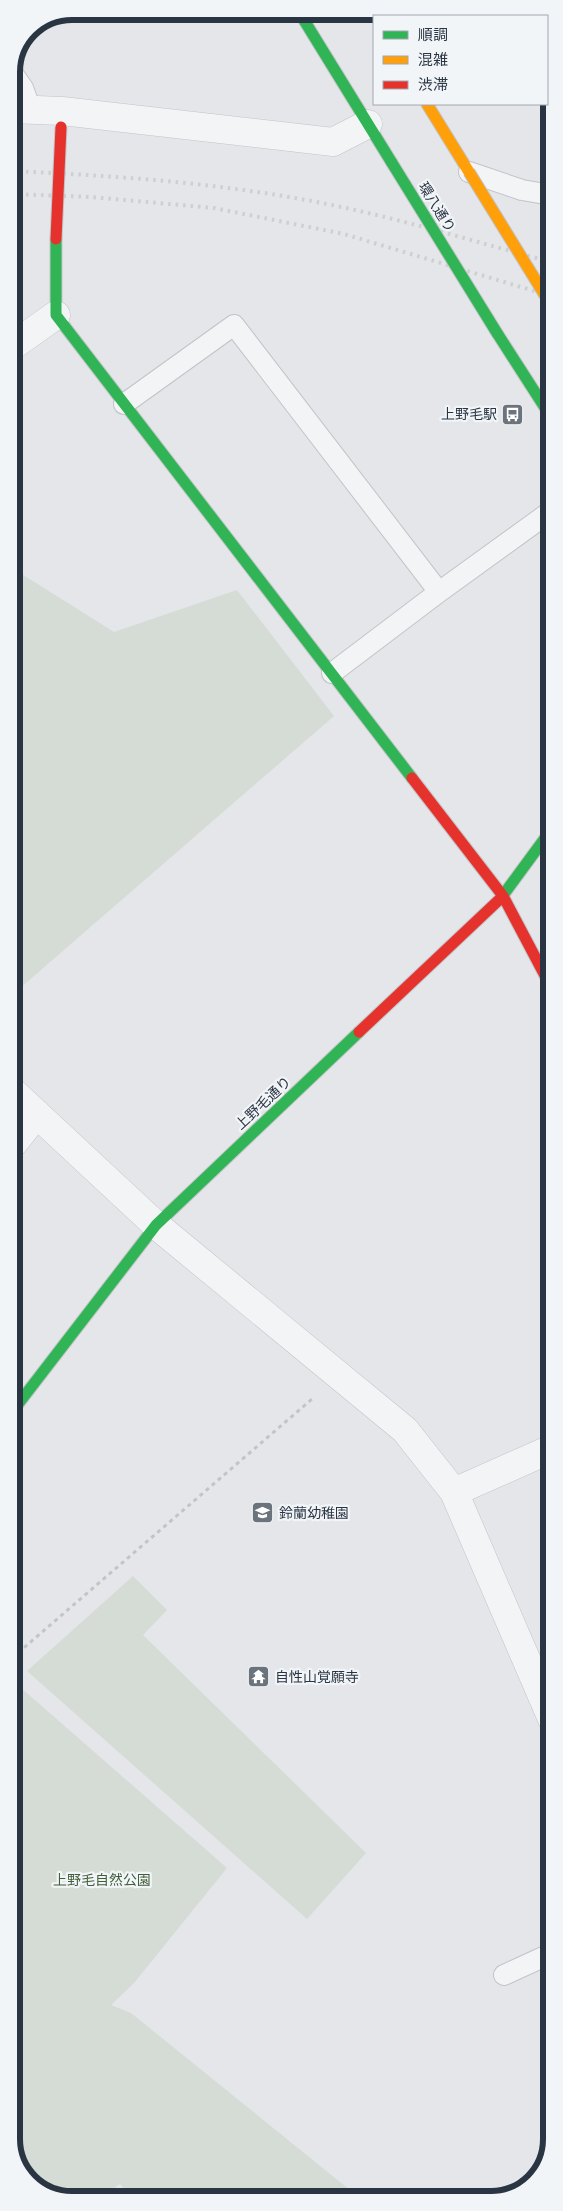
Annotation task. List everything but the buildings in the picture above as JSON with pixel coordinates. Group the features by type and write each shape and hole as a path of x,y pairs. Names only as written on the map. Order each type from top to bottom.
{"main road":[{"name":"環八通り","path":"304,20 543,405"},
{"path":"428,105 543,292"},
{"path":"62,119 56,239 56,315 504,896 543,972"},
{"name":"上野毛通り","path":"20,1402 156,1225 504,896 543,841"}],"street":[{"path":"21,109 62,119 333,142 368,124"},
{"path":"20,341 56,315"},
{"path":"20,1098 156,1225 405,1430 454,1492 543,1697"},
{"path":"20,1135 37,1114"},
{"path":"454,1492 543,1453"}],"lane":[{"path":"20,84 23,88 21,109"},
{"path":"469,172 522,190 543,194"},
{"path":"124,404 234,324 439,592"},
{"path":"332,673 543,517"},
{"path":"504,1975 543,1958"}],"path":[{"path":"20,1651 339,1376"}],"green space":[{"path":"20,573 114,632 237,590 334,716 20,988"},
{"path":"133,1576 167,1610 143,1635 366,1853 307,1919 27,1671"},
{"name":"上野毛自然公園","path":"20,1687 227,1868 134,1983 111,2005 131,2013 351,2191 127,2191 120,2184 110,2191 69,2191 52,2187 33,2173 27,2165 21,2149"}],"railway":[{"path":"20,172 179,182 305,200 398,220 543,260"},
{"path":"20,194 91,197 214,208 344,234 543,294"}],"traffic: fast":[{"path":"304,20 392,163"},
{"path":"392,163 497,333"},
{"path":"56,239 56,315 412,778"},
{"path":"497,333 543,405"},
{"path":"501,898 543,841"},
{"path":"20,1402 156,1225 359,1032"}],"traffic: slow":[{"path":"428,105 469,172"},
{"path":"469,172 543,292"}],"traffic: jam":[{"path":"56,239 61,127"},
{"path":"412,778 503,896 543,972"},
{"path":"359,1032 501,898"}],"place":[{"name":"上野毛駅","path":"513,414"},
{"name":"鈴蘭幼稚園","path":"263,1513"},
{"name":"自性山覚願寺","path":"259,1677"}]}
